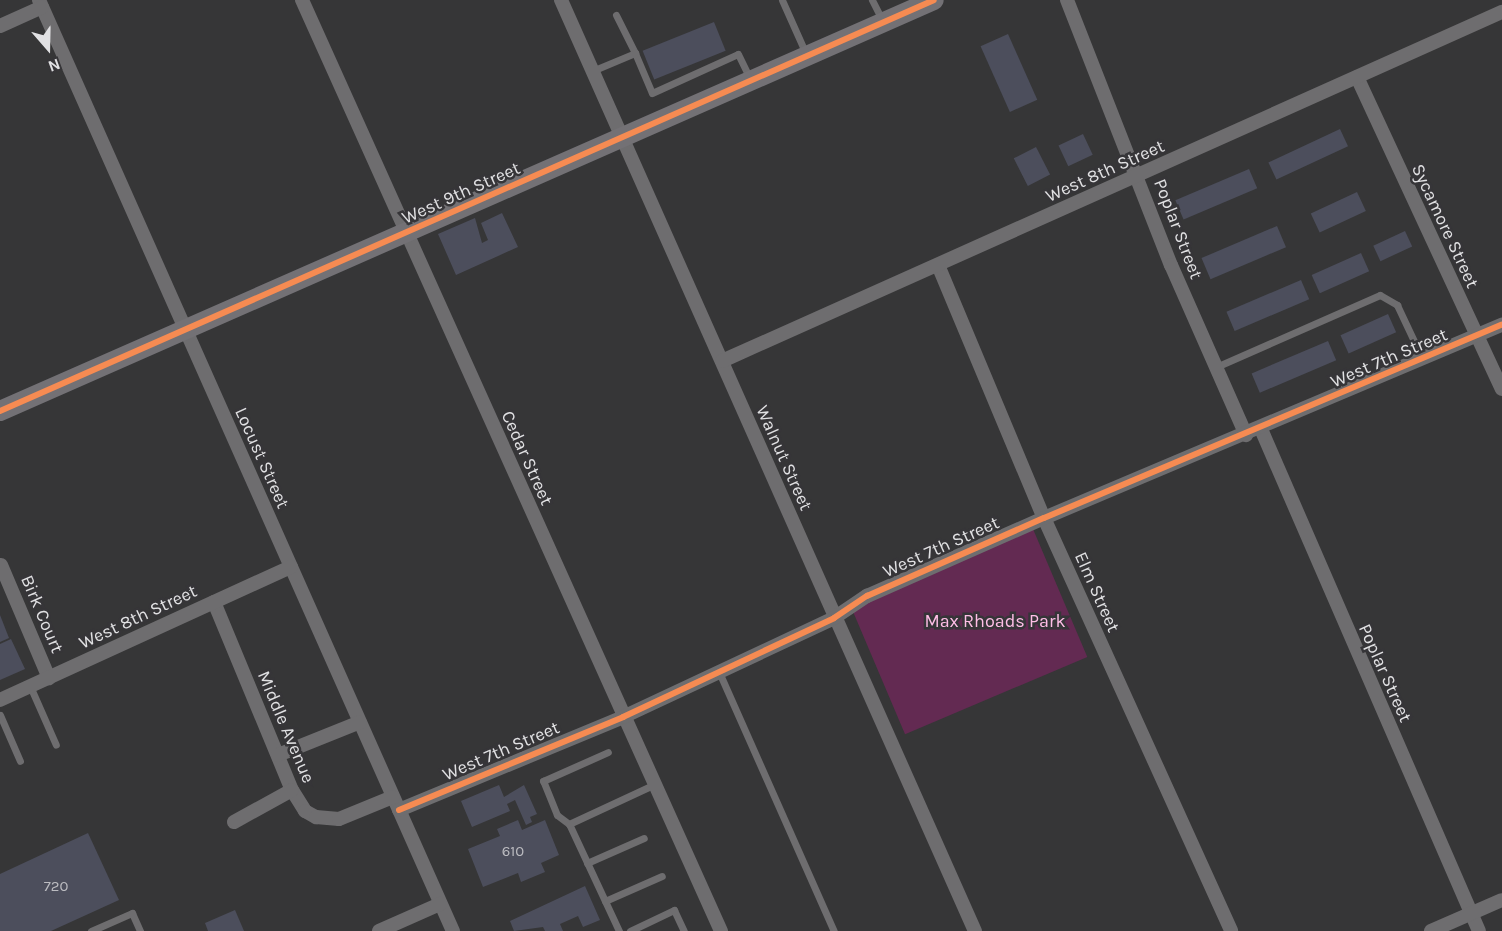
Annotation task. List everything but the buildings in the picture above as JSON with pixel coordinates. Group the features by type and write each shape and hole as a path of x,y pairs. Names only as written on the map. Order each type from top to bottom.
{"street":[{"name":"Cedar Street","path":"302,0 623,717 722,931"},
{"name":"Walnut Street","path":"561,0 975,931"},
{"name":"West 9th Street","path":"0,411 187,332 934,0"},
{"name":"Poplar Street","path":"1067,0 1216,367 1246,435"},
{"path":"0,26 41,3"},
{"name":"Locust Street","path":"41,3 453,931"},
{"name":"West 8th Street","path":"722,361 1502,12"},
{"name":"Sycamore Street","path":"1357,77 1502,388"},
{"name":"Elm Street","path":"938,265 1044,518 1231,931"},
{"name":"West 7th Street","path":"396,804 623,717 834,618 867,596 1044,518 1261,429 1502,325"},
{"name":"Poplar Street","path":"1261,429 1479,931"},
{"name":"Birk Court","path":"1,565 49,678"},
{"name":"West 8th Street","path":"0,700 291,567"},
{"name":"Middle Avenue","path":"214,602 292,790 305,811 329,820 396,804"},
{"path":"278,755 360,722"},
{"path":"234,822 292,790"},
{"path":"1431,931 1502,900"},
{"path":"379,931 440,904"}],"lane":[{"path":"782,0 807,56"},
{"path":"872,0 883,22"},
{"path":"616,15 652,93 738,54 751,81"},
{"path":"592,71 634,53"},
{"path":"1216,367 1380,295 1397,305 1423,360"},
{"path":"719,672 834,931"},
{"path":"30,686 56,745"},
{"path":"0,715 20,761"},
{"path":"608,752 543,781 557,815 569,824 619,931"},
{"path":"569,824 655,784"},
{"path":"587,863 644,837"},
{"path":"605,901 662,876"},
{"path":"630,931 674,910 684,931"},
{"path":"92,931 132,913 140,931"}],"green space":[{"name":"Max Rhoads Park","path":"1033,529 1087,657 905,734 851,606"}],"cycle path":[{"path":"0,411 934,0"},
{"path":"399,810 623,717 834,618 867,596 1044,518 1502,325"}]}
